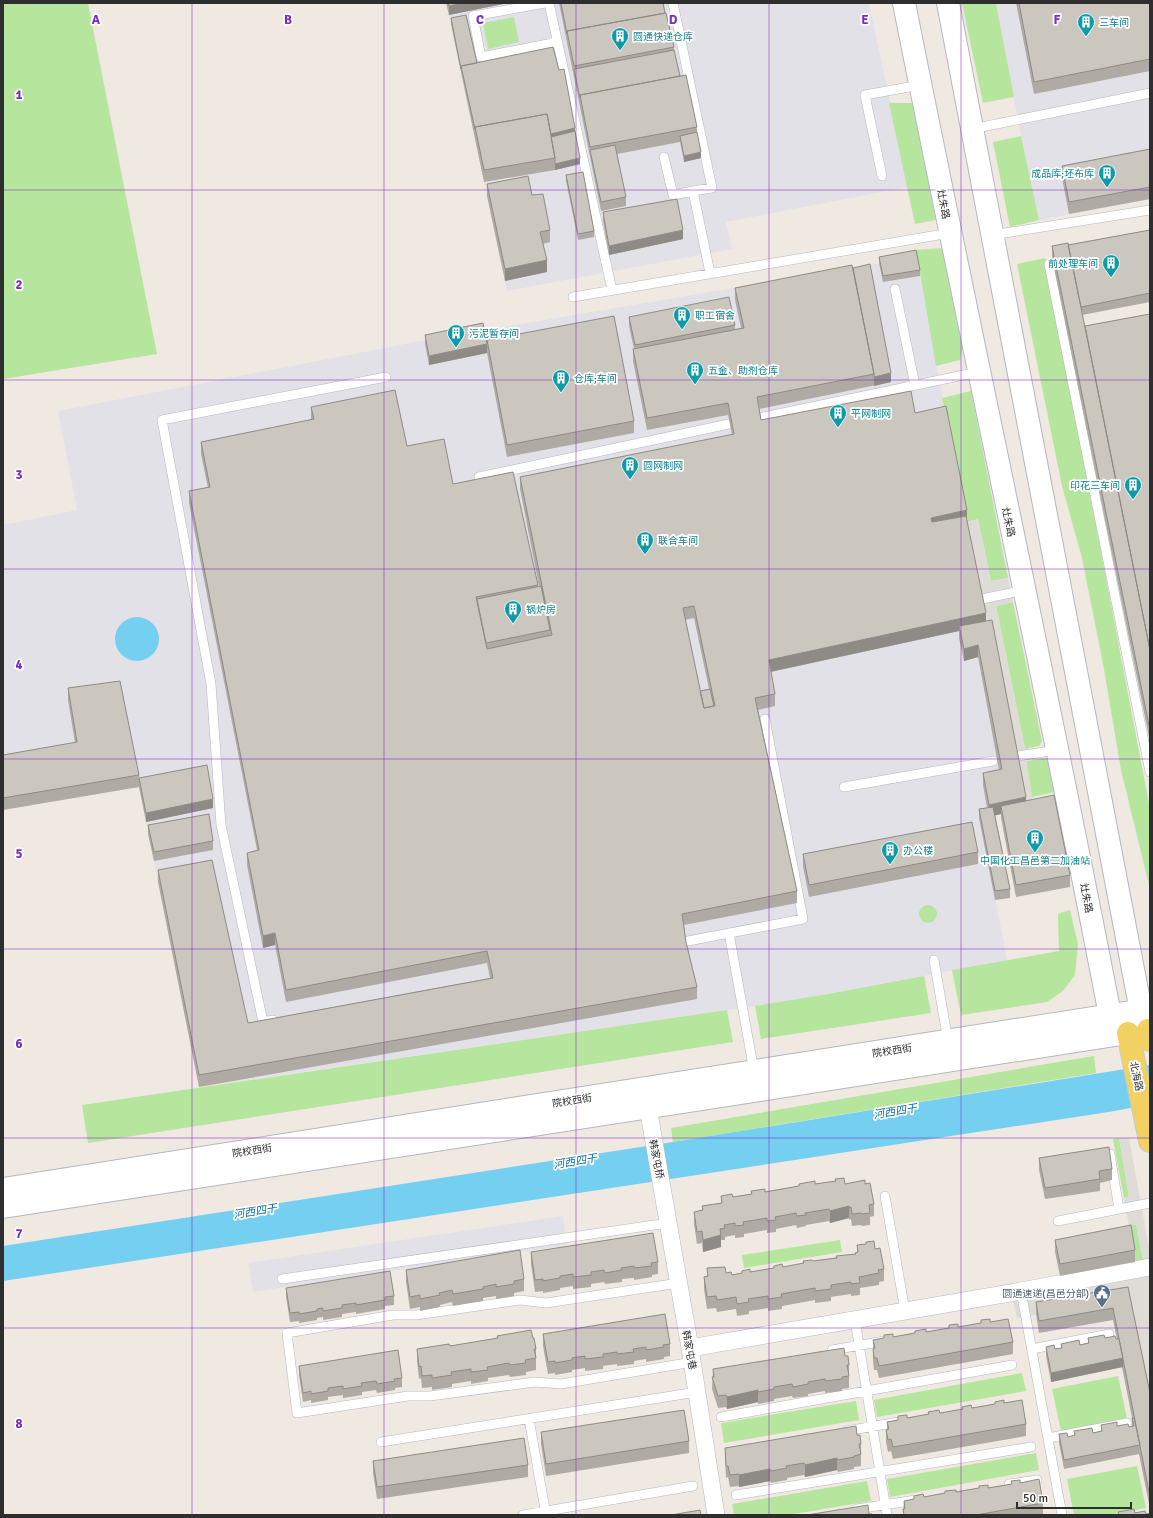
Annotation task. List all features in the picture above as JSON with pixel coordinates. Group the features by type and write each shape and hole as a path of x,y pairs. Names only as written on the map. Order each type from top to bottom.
{"main road":[{"name":"灶朱路","path":"904,3 1110,1015"},
{"path":"948,3 1144,1026 1110,1015"},
{"name":"院校西街","path":"3,1208 646,1098 754,1071 1110,1015"},
{"name":"北海路","path":"1144,1026 1134,1060 1150,1141"},
{"name":"院校西街","path":"3,1189 1144,1026"}],"street":[{"name":"韩家屯桥","path":"646,1098 662,1185"},
{"name":"韩家屯巷","path":"662,1185 716,1515"},
{"path":"691,1355 855,1320 1150,1267"}],"lane":[{"path":"545,3 473,16 481,57 558,42"},
{"path":"549,3 612,290"},
{"path":"664,157 674,195 712,188 672,3"},
{"path":"882,176 865,94 920,85"},
{"path":"972,129 1150,93"},
{"path":"693,191 710,273"},
{"path":"992,235 1150,210"},
{"path":"573,297 950,233"},
{"path":"1049,264 1150,772"},
{"path":"895,289 915,385"},
{"path":"764,417 978,372"},
{"path":"278,1019 263,1022 221,825 211,684 162,420 386,377"},
{"path":"479,477 729,424"},
{"path":"982,599 1024,590"},
{"path":"688,941 803,919 765,719"},
{"path":"1018,756 1057,750"},
{"path":"844,787 993,761"},
{"path":"728,933 754,1071"},
{"path":"934,960 948,1041"},
{"path":"1110,1154 1119,1209"},
{"path":"885,1196 905,1311"},
{"path":"1058,1221 1150,1203"},
{"path":"282,1278 668,1223"},
{"path":"679,1283 546,1303 520,1300 416,1315 393,1315 287,1333 297,1413 408,1396 430,1396 535,1382 561,1384 691,1355"},
{"path":"1021,1291 1062,1515"},
{"path":"855,1320 887,1515"},
{"path":"1032,1349 1109,1334"},
{"path":"820,1352 897,1339"},
{"path":"721,1417 1012,1365"},
{"path":"381,1442 697,1392"},
{"path":"530,1419 545,1513"},
{"path":"834,1433 903,1421"},
{"path":"1048,1438 1127,1423"},
{"path":"736,1495 1030,1447"},
{"path":"999,1486 1037,1480"},
{"path":"523,1515 545,1513 693,1486"},
{"path":"846,1511 923,1498"}],"shaded area":[{"path":"446,3 869,3 908,187 726,222 732,249 507,291"},
{"path":"996,3 1150,3 1150,199 1039,220 1021,136"},
{"path":"916,257 986,625 1026,809 980,819 1007,960 828,994 755,1006 199,1087 139,787 3,810 3,525 77,510 58,411 421,341"},
{"path":"978,519 991,581 1008,578 1013,602 996,606 1025,749 1032,797 1035,806 1026,809 986,625 967,522"},
{"path":"1119,1138 1129,1138 1150,1259 1143,1260 1136,1225 1129,1226 1124,1198 1129,1196"},
{"path":"563,1216 567,1245 253,1292 248,1263"},
{"path":"1150,1276 1150,1405 1128,1299 1017,1318 1013,1302"}],"green space":[{"path":"3,3 88,3 157,354 3,379"},
{"path":"962,3 996,3 1014,97 983,103"},
{"path":"514,17 519,42 488,49 483,23"},
{"path":"889,103 912,103 936,220 915,224"},
{"path":"1021,136 1039,220 1010,227 993,142"},
{"path":"942,248 962,348 960,360 936,366 916,250"},
{"path":"1045,258 1150,809 1150,889 1121,770 1104,669 1082,558 1062,486 1017,264"},
{"path":"971,391 1008,578 991,581 978,519 967,522 942,398"},
{"path":"1013,602 1042,741 1039,746 1025,749 996,606"},
{"path":"1047,758 1055,792 1032,797 1026,761"},
{"path":"924,905 932,905 937,910 935,921 932,923 924,923 919,918 919,910"},
{"path":"1070,910 1078,944 1075,975 1063,991 1047,1002 961,1015 952,970 1059,951 1058,914"},
{"path":"924,976 931,1013 761,1039 755,1006"},
{"path":"727,1010 733,1042 88,1143 82,1105"},
{"path":"1094,1056 1096,1073 673,1142 671,1128"},
{"path":"1119,1138 1129,1197 1124,1198 1113,1139"},
{"path":"1136,1224 1143,1260 1135,1262 1129,1226"},
{"path":"840,1240 842,1252 744,1268 742,1255"},
{"path":"1022,1373 1026,1391 877,1417 874,1400"},
{"path":"1118,1376 1127,1418 1061,1431 1052,1389"},
{"path":"856,1401 859,1420 724,1443 721,1423"},
{"path":"1036,1453 1039,1470 890,1497 887,1479"},
{"path":"1137,1466 1146,1508 1109,1515 1074,1515 1067,1479"},
{"path":"867,1481 871,1501 788,1515 734,1515 732,1504"}],"water":[{"path":"133,617 141,617 153,623 159,635 159,643 153,655 141,661 133,661 121,655 115,643 115,635 121,623"},
{"name":"河西四干","path":"1150,1065 1150,1104 1115,1111 3,1281 3,1246 673,1142"}],"building":[{"path":"448,3 464,3 449,6"},
{"path":"561,3 663,3 665,13 567,31 567,34"},
{"name":"三车间","path":"1019,3 1150,3 1150,59 1034,82"},
{"name":"圆通快递仓库","path":"666,13 674,47 574,66 567,31"},
{"path":"466,15 477,63 461,66 461,69 451,18"},
{"path":"553,47 559,70 564,69 575,128 551,134 547,114 475,127 475,129 461,66"},
{"path":"674,50 680,76 580,95 580,98 574,69"},
{"path":"686,75 697,127 590,147 580,95"},
{"path":"547,114 555,158 484,170 475,127"},
{"path":"575,131 580,158 555,164 551,137"},
{"path":"697,132 701,152 684,156 680,136"},
{"path":"615,145 626,197 601,202 590,150"},
{"name":"成品库;坯布库","path":"1150,149 1150,187 1069,202 1062,166"},
{"path":"583,172 594,231 578,234 566,175"},
{"path":"528,176 532,195 543,194 550,230 540,232 547,260 505,269 487,184"},
{"path":"677,199 683,230 609,246 603,212"},
{"name":"前处理车间","path":"1150,230 1150,293 1081,307 1068,245"},
{"path":"1068,243 1150,650 1150,730 1052,246"},
{"path":"916,250 920,270 883,276 879,257"},
{"path":"870,264 891,373 874,377 853,268"},
{"path":"852,265 874,374 757,397 761,420 911,391 915,413 946,406 967,510 931,518 932,522 966,516 986,613 769,660 775,694 755,698 797,891 682,914 686,942 697,987 199,1075 158,870 212,860 248,1023 493,978 487,951 286,990 275,933 263,936 247,853 259,850 189,491 210,487 201,442 314,419 311,407 395,390 407,446 444,439 453,484 513,472 538,585 476,597 487,649 552,635 520,477 734,434 728,403 647,418 633,349 744,328 735,288","holes":["694,606 715,706 704,708 683,608"]},
{"name":"职工宿舍","path":"729,297 735,325 635,345 629,317"},
{"name":"印花三车间","path":"1150,314 1150,650 1085,326"},
{"name":"仓库;车间","path":"614,316 634,421 507,445 487,340"},
{"path":"483,323 487,344 429,356 425,335"},
{"name":"锅炉房","path":"541,586 550,630 486,643 477,599"},
{"path":"992,620 1026,797 989,805 983,773 1002,769 978,645 964,649 959,626"},
{"path":"120,681 139,775 3,798 3,755 77,742 68,688"},
{"path":"710,689 714,706 704,708 700,691"},
{"path":"207,765 213,799 146,813 139,778"},
{"name":"中国化工昌邑第二加油站","path":"1054,795 1070,875 1016,885 1001,806"},
{"path":"993,807 1010,889 995,891 979,809"},
{"path":"209,814 213,841 154,852 148,825"},
{"name":"办公楼","path":"972,822 978,852 809,885 803,854"},
{"path":"1109,1147 1112,1169 1099,1171 1100,1179 1045,1188 1039,1158"},
{"path":"844,1178 845,1184 865,1180 865,1184 870,1183 874,1204 869,1205 870,1213 852,1214 851,1207 849,1208 849,1206 830,1211 829,1209 805,1213 806,1215 797,1216 796,1213 775,1217 776,1220 767,1221 767,1218 743,1222 744,1225 735,1226 735,1223 724,1225 725,1228 720,1229 721,1235 703,1240 702,1231 697,1232 694,1212 703,1210 702,1206 722,1203 721,1196 732,1194 733,1197 752,1194 751,1191 765,1189 765,1192 799,1186 799,1184 815,1181 815,1184 836,1181 835,1179"},
{"path":"1131,1225 1135,1250 1060,1264 1055,1240"},
{"path":"653,1233 658,1262 651,1263 652,1266 634,1268 634,1266 605,1273 604,1270 591,1272 591,1275 573,1277 573,1274 543,1281 543,1279 535,1280 531,1252"},
{"path":"874,1241 875,1249 880,1248 884,1269 878,1270 879,1273 859,1277 860,1283 851,1284 851,1282 831,1285 831,1289 815,1291 815,1288 781,1294 782,1297 768,1299 768,1296 748,1299 749,1302 737,1304 736,1297 717,1300 716,1296 707,1297 704,1277 708,1276 707,1268 725,1267 726,1273 731,1272 732,1275 742,1273 742,1271 750,1269 750,1272 774,1268 774,1266 782,1264 783,1267 804,1263 803,1261 837,1258 836,1256 856,1254 855,1253 858,1252 857,1245"},
{"path":"520,1250 524,1279 514,1281 514,1284 496,1287 496,1284 483,1287 483,1289 453,1294 452,1290 439,1293 440,1295 420,1299 420,1295 410,1297 406,1270"},
{"path":"390,1271 394,1296 385,1297 385,1300 356,1305 356,1303 342,1305 342,1308 323,1311 323,1308 317,1309 317,1311 299,1314 299,1312 290,1313 286,1288"},
{"path":"1128,1287 1150,1393 1150,1497 1113,1308 1039,1321 1036,1302"},
{"path":"665,1314 670,1344 663,1345 664,1347 646,1350 646,1347 633,1349 634,1352 603,1354 603,1357 585,1359 585,1356 555,1363 555,1361 548,1362 543,1334"},
{"path":"990,1319 990,1322 1008,1319 1013,1342 879,1366 877,1358 874,1358 873,1349 875,1348 873,1340 884,1338 884,1335 893,1334 893,1337 915,1333 915,1331 926,1329 926,1332 949,1328 949,1325 958,1324 958,1327 981,1323 981,1320"},
{"path":"531,1330 536,1349 534,1349 536,1358 525,1360 526,1363 510,1365 509,1363 487,1367 488,1370 471,1372 471,1369 451,1372 452,1375 432,1378 432,1375 422,1376 421,1366 419,1367 417,1349 449,1344 450,1346 498,1338 497,1336"},
{"path":"1104,1335 1105,1338 1115,1336 1116,1339 1119,1339 1123,1358 1051,1373 1046,1347 1054,1345 1055,1349 1062,1348 1061,1344 1079,1340 1080,1345 1089,1343 1088,1338"},
{"path":"844,1348 845,1356 848,1356 849,1365 847,1365 849,1376 842,1377 842,1379 825,1381 825,1379 808,1382 808,1384 793,1387 792,1384 774,1387 774,1389 758,1392 758,1390 727,1397 726,1395 718,1396 712,1377 714,1377 713,1369"},
{"path":"398,1350 402,1378 394,1379 395,1381 377,1384 376,1381 361,1383 362,1386 343,1389 343,1386 328,1388 328,1391 311,1394 311,1391 303,1393 299,1366"},
{"path":"1004,1400 1004,1403 1022,1400 1026,1424 893,1447 891,1439 888,1440 886,1430 889,1429 887,1422 898,1420 898,1416 907,1415 907,1418 929,1414 928,1412 939,1410 940,1413 963,1409 962,1407 971,1405 972,1408 995,1404 995,1402"},
{"path":"684,1410 689,1441 546,1464 541,1432"},
{"path":"1132,1418 1134,1418 1140,1445 1064,1460 1059,1434 1067,1433 1068,1437 1075,1435 1074,1431 1092,1428 1093,1433 1102,1431 1101,1425 1117,1422 1117,1426 1128,1424 1129,1427 1134,1426"},
{"path":"856,1426 857,1435 860,1435 861,1444 859,1444 861,1454 854,1457 838,1460 837,1458 805,1465 804,1463 786,1466 787,1468 771,1471 770,1469 739,1475 730,1475 728,1466 726,1466 725,1448"},
{"path":"524,1438 528,1465 377,1487 373,1461"},
{"path":"1039,1479 1043,1503 976,1515 904,1515 904,1501 914,1499 914,1496 923,1494 924,1497 945,1493 945,1491 956,1490 956,1492 988,1485 988,1488 1012,1484 1011,1481 1020,1480 1020,1483"},
{"path":"868,1505 869,1514 872,1515 807,1515"},
{"path":"1134,1509 1135,1513 1145,1511 1146,1514 1150,1513 1150,1515 1119,1515 1118,1512"},
{"path":"700,1510 701,1515 671,1515"}],"place":[{"name":"三车间","path":"1086,37"},
{"name":"圆通快递仓库","path":"620,51"},
{"name":"成品库;坯布库","path":"1107,188"},
{"name":"前处理车间","path":"1111,278"},
{"name":"职工宿舍","path":"682,330"},
{"name":"污泥暂存间","path":"456,348"},
{"name":"五金、助剂仓库","path":"695,385"},
{"name":"仓库;车间","path":"561,393"},
{"name":"平网制网","path":"838,428"},
{"name":"圆网制网","path":"630,480"},
{"name":"印花三车间","path":"1133,500"},
{"name":"联合车间","path":"645,555"},
{"name":"锅炉房","path":"513,624"},
{"name":"中国化工昌邑第二加油站","path":"1035,853"},
{"name":"办公楼","path":"890,865"},
{"name":"圆通速递(昌邑分部)","path":"1102,1308"}]}
